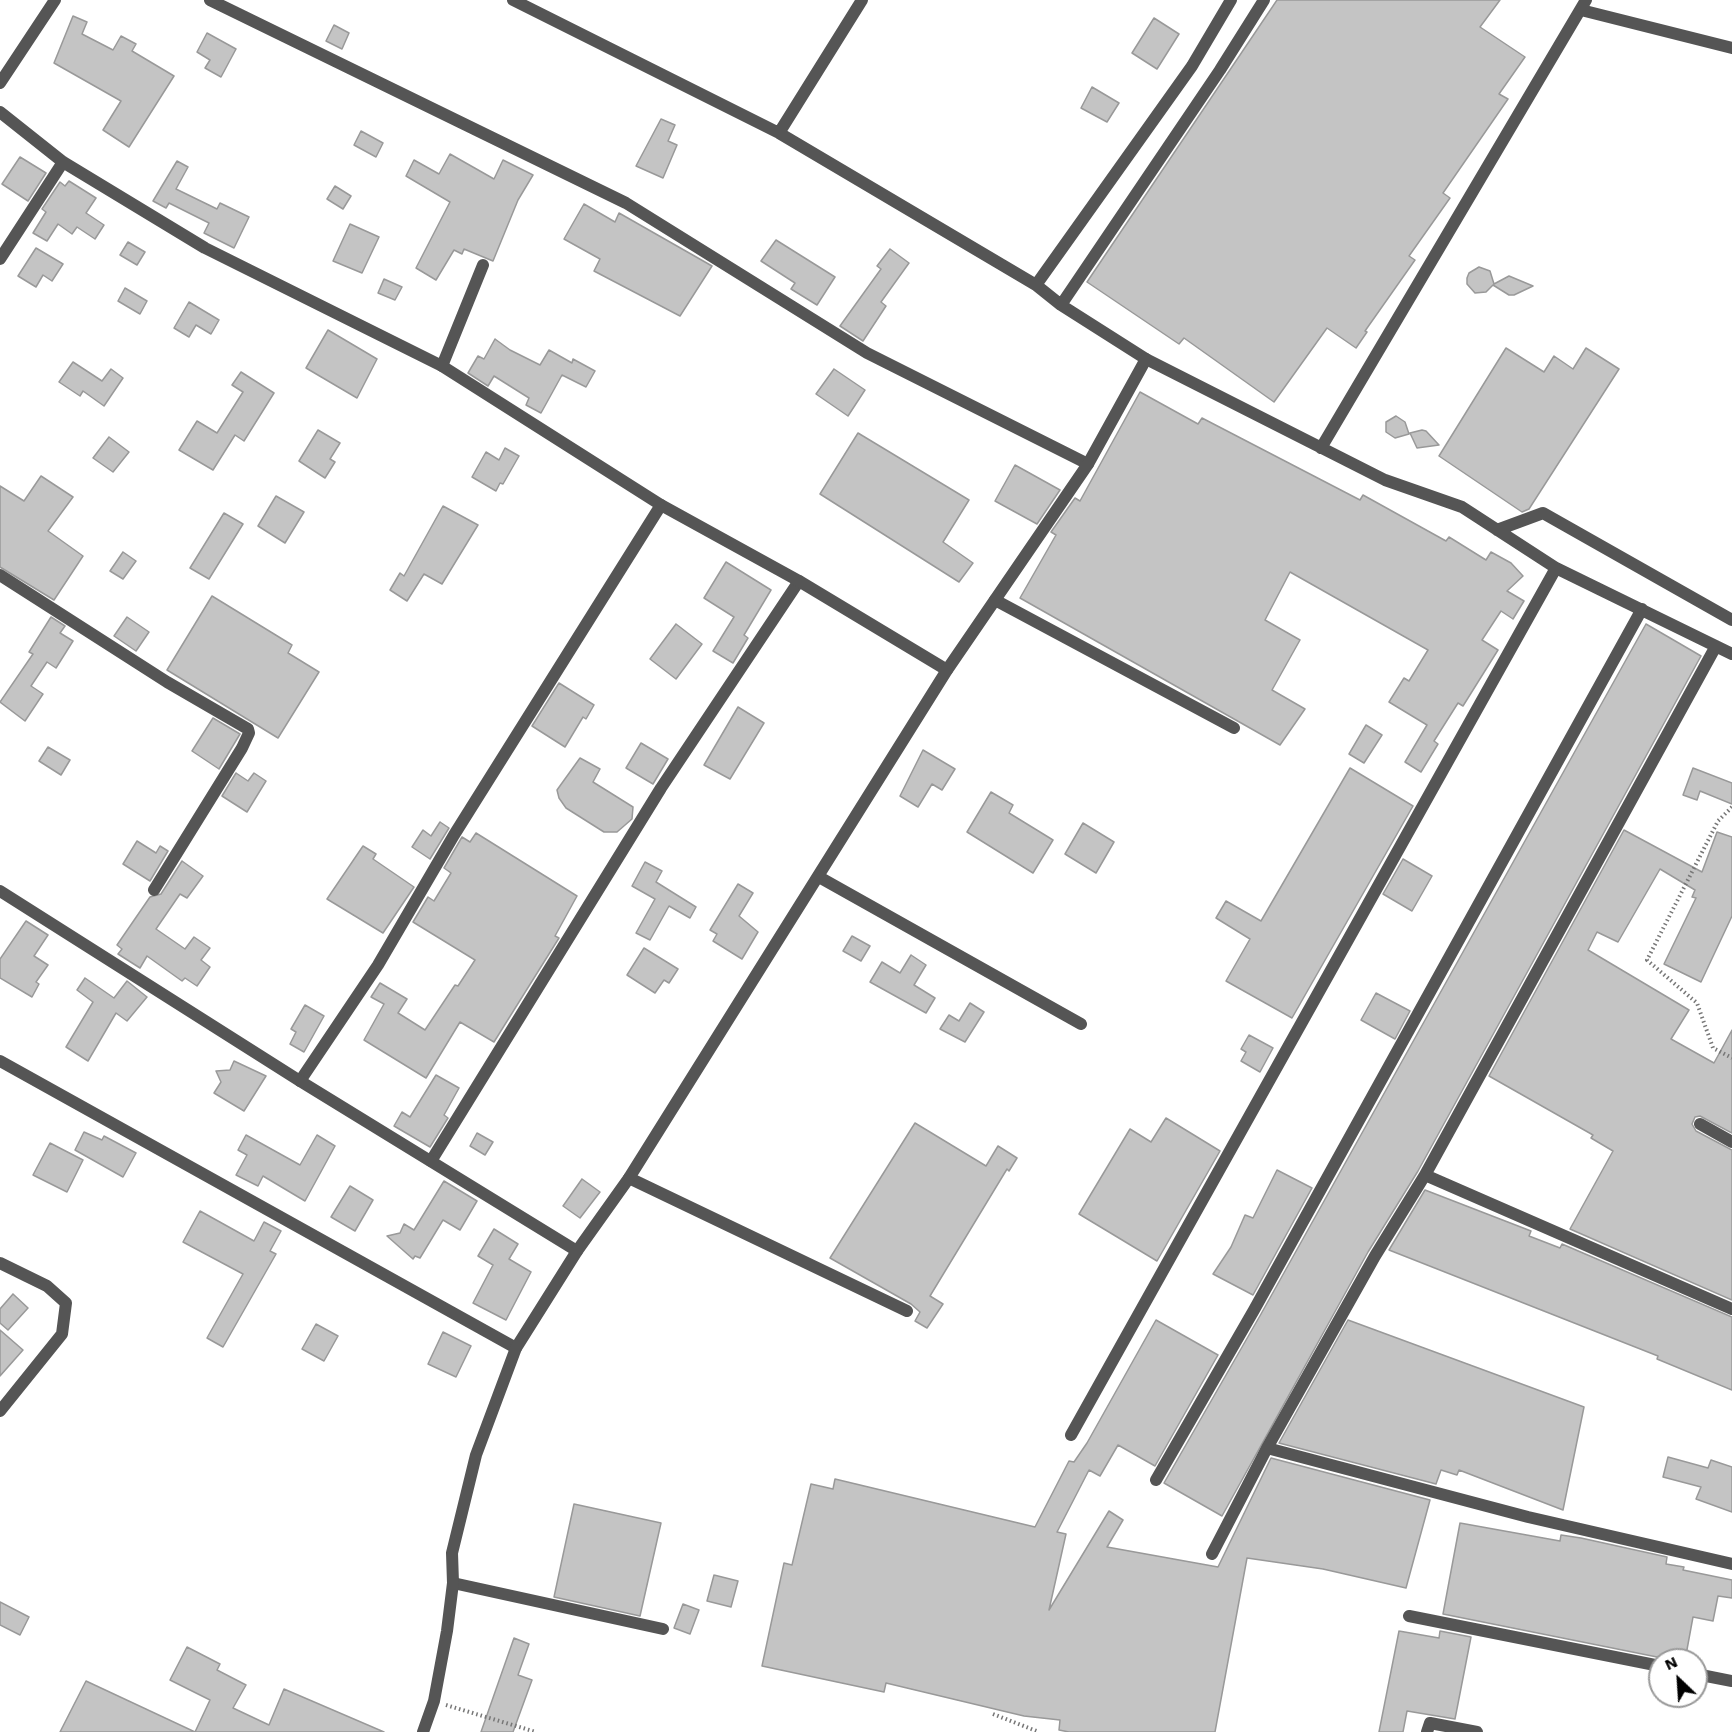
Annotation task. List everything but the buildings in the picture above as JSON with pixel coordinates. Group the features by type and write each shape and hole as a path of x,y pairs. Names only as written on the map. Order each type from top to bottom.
{"street":[{"path":"0,84 55,0"},
{"path":"210,0 626,203 867,353 1088,464"},
{"path":"513,0 532,5 778,133 1035,285 1060,305 1146,358 1385,480 1462,507 1556,568 1732,654"},
{"path":"778,133 862,0"},
{"path":"1035,285 1192,66 1231,0"},
{"path":"1060,305 1213,80 1264,0"},
{"path":"1321,448 1583,5 1732,48"},
{"path":"0,112 63,162 205,248 442,366 524,421 661,505 799,581 946,670"},
{"path":"0,259 63,162"},
{"path":"442,366 483,265"},
{"path":"423,1732 434,1701 453,1583 452,1553 476,1455 516,1348 577,1251 629,1178 819,877 946,670 1088,464 1146,358"},
{"path":"300,1081 378,965 460,825 661,505"},
{"path":"1497,530 1543,513 1732,620"},
{"path":"1071,1435 1556,568"},
{"path":"0,575 167,682 248,729 249,733 242,748 154,890"},
{"path":"431,1161 661,788 799,581"},
{"path":"995,600 1234,728"},
{"path":"1156,1480 1254,1310 1642,609"},
{"path":"1212,1554 1267,1448 1375,1256 1425,1175 1716,646"},
{"path":"819,877 1081,1024"},
{"path":"0,891 300,1081 577,1251"},
{"path":"0,1061 516,1348"},
{"path":"1700,1125 1732,1142"},
{"path":"1425,1175 1732,1309"},
{"path":"629,1178 907,1311"},
{"path":"0,1263 47,1286 66,1303 62,1334 0,1411"},
{"path":"1267,1448 1528,1517 1732,1564"},
{"path":"453,1583 663,1629"},
{"path":"1409,1616 1648,1664"},
{"path":"1708,1676 1732,1681"},
{"path":"1427,1732 1430,1723 1477,1732"}],"path":[{"path":"1732,807 1718,821 1647,960 1696,1003 1713,1048 1732,1058"},
{"path":"434,1701 536,1732"},
{"path":"993,1714 1039,1732"}]}
